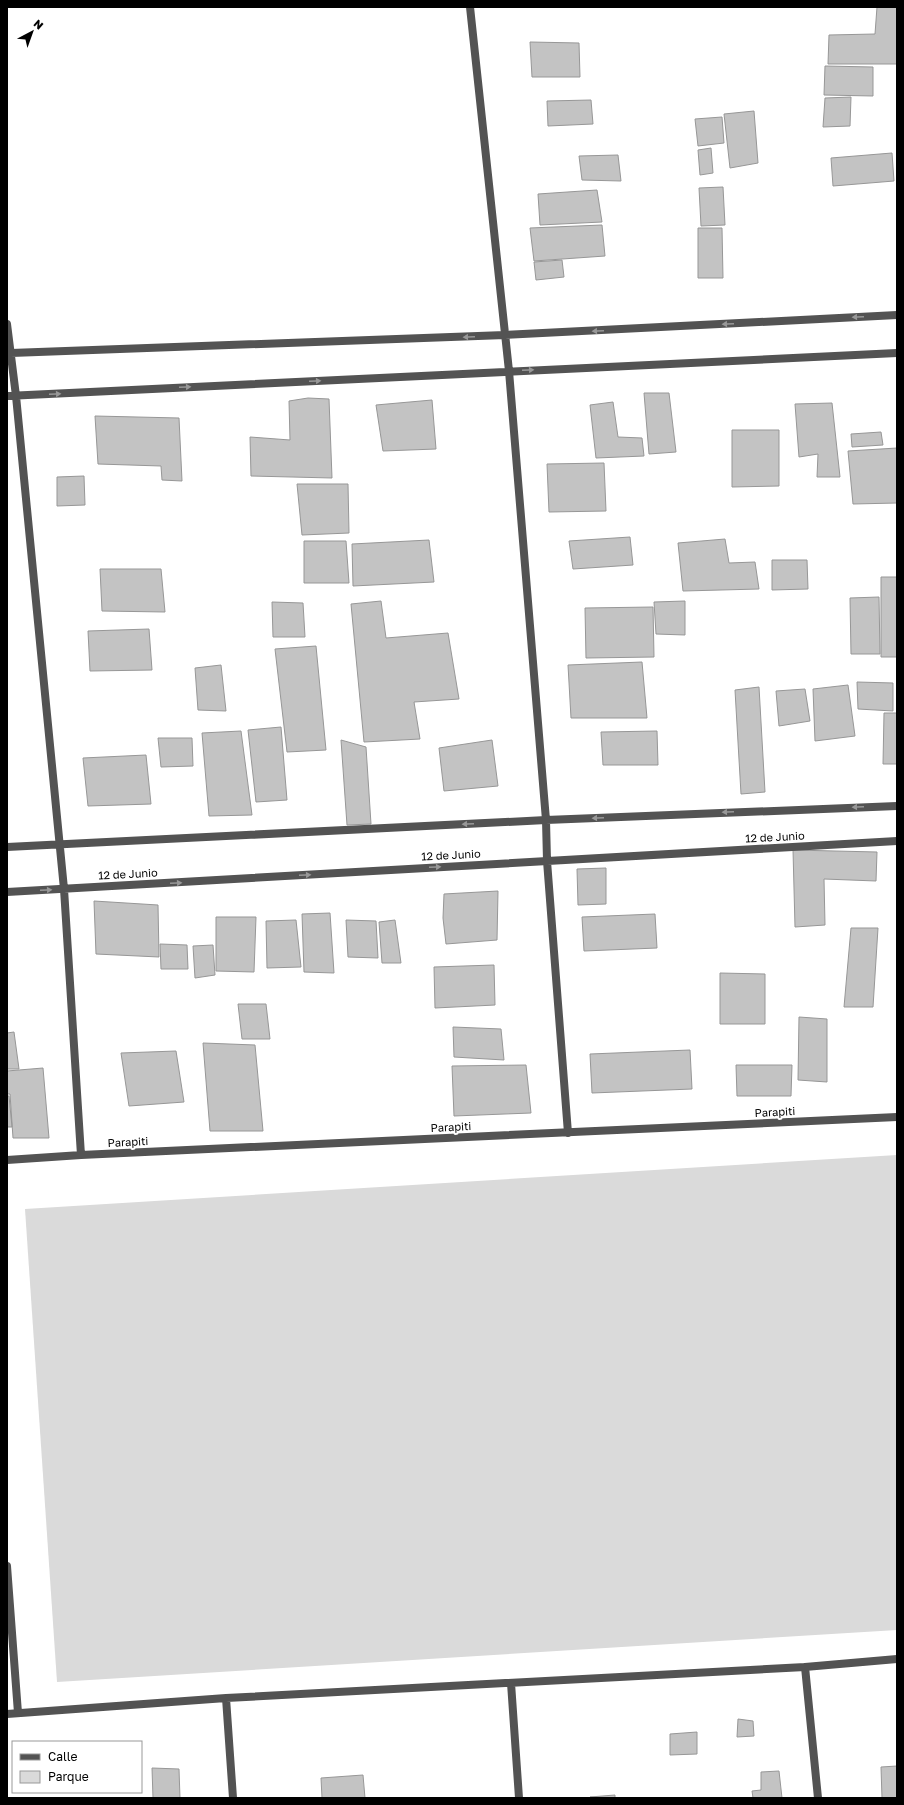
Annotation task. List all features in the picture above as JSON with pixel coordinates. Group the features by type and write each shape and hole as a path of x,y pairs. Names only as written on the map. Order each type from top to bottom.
{"street":[{"path":"470,7 506,336 546,820 547,860 568,1133"},
{"path":"11,353 506,336 897,315"},
{"path":"7,324 16,396 64,889 81,1155"},
{"path":"7,396 897,353"},
{"path":"7,848 59,844 546,820 897,806"},
{"name":"12 de Junio","path":"7,892 897,841"},
{"name":"Parapiti","path":"7,1160 81,1155 897,1117"},
{"path":"7,1566 18,1713"},
{"path":"7,1714 226,1698 805,1667 897,1659"},
{"path":"805,1667 818,1798"},
{"path":"511,1682 519,1798"},
{"path":"226,1698 233,1798"}],"green space":[{"path":"897,1155 897,1630 57,1682 25,1209"}],"building":[{"path":"877,7 897,7 897,64 828,64 829,35 875,34"},
{"path":"530,42 579,43 580,77 532,77"},
{"path":"825,66 873,67 873,96 824,95"},
{"path":"851,97 850,126 823,127 825,98"},
{"path":"591,100 593,124 548,126 547,101"},
{"path":"754,111 758,163 730,168 724,114"},
{"path":"722,117 724,143 698,146 695,119"},
{"path":"711,148 713,173 700,175 698,150"},
{"path":"892,153 894,181 833,186 831,158"},
{"path":"618,155 621,181 582,180 579,156"},
{"path":"723,187 725,225 701,226 699,188"},
{"path":"597,190 602,222 540,225 538,194"},
{"path":"602,225 605,256 534,261 530,228"},
{"path":"698,228 722,228 723,278 698,278"},
{"path":"562,260 564,277 536,280 534,262"},
{"path":"644,393 669,393 676,452 649,454"},
{"path":"308,398 329,399 332,478 251,476 250,437 290,440 289,401"},
{"path":"432,400 436,449 383,451 376,405"},
{"path":"613,402 618,437 642,438 644,456 596,458 590,405"},
{"path":"832,403 840,477 817,477 818,454 799,457 795,404"},
{"path":"95,416 179,418 182,481 162,480 161,466 98,464"},
{"path":"732,430 779,430 779,486 732,487"},
{"path":"881,432 883,445 852,447 851,434"},
{"path":"897,448 897,503 853,504 848,451"},
{"path":"604,463 606,511 549,512 547,464"},
{"path":"84,476 85,505 57,506 57,477"},
{"path":"297,484 348,484 349,533 302,535"},
{"path":"630,537 633,565 573,569 569,541"},
{"path":"725,539 729,563 755,562 759,589 683,591 678,543"},
{"path":"429,540 434,582 353,586 352,544"},
{"path":"304,541 346,541 349,583 304,583"},
{"path":"772,560 807,560 808,589 772,590"},
{"path":"100,569 161,569 165,612 102,611"},
{"path":"881,577 897,577 897,657 881,657"},
{"path":"879,597 880,654 851,654 850,598"},
{"path":"381,601 386,638 448,633 459,699 414,702 420,739 364,742 351,604"},
{"path":"685,601 685,635 656,634 654,602"},
{"path":"272,602 303,603 305,637 273,637"},
{"path":"653,607 654,657 586,658 585,608"},
{"path":"149,629 152,670 90,671 88,631"},
{"path":"316,646 326,750 287,752 275,649"},
{"path":"642,662 647,718 571,718 568,665"},
{"path":"221,665 226,711 198,710 195,668"},
{"path":"857,682 893,683 893,711 858,709"},
{"path":"848,685 855,736 815,741 813,689"},
{"path":"759,687 765,792 741,794 735,690"},
{"path":"805,689 810,721 779,726 776,691"},
{"path":"884,713 897,713 897,764 883,764"},
{"path":"281,727 287,800 256,802 248,730"},
{"path":"241,731 252,815 209,816 202,733"},
{"path":"657,731 658,765 603,765 601,732"},
{"path":"158,738 192,738 193,766 161,767"},
{"path":"341,740 366,747 371,824 347,825"},
{"path":"492,740 498,786 444,791 439,748"},
{"path":"146,755 151,804 88,806 83,758"},
{"path":"793,850 877,852 876,881 824,879 825,925 795,927"},
{"path":"606,868 606,904 578,905 577,869"},
{"path":"498,891 497,940 446,944 443,918 444,894"},
{"path":"94,901 158,905 159,957 96,954"},
{"path":"330,913 334,973 304,972 302,914"},
{"path":"655,914 657,948 584,951 582,917"},
{"path":"216,917 256,917 254,972 216,971"},
{"path":"296,920 301,967 267,968 266,921"},
{"path":"346,920 376,921 378,958 348,957"},
{"path":"395,920 401,963 382,963 379,922"},
{"path":"851,928 878,928 873,1007 844,1007"},
{"path":"160,944 187,945 188,969 161,969"},
{"path":"213,945 215,975 195,978 193,946"},
{"path":"494,965 495,1005 435,1008 434,967"},
{"path":"720,973 765,974 765,1024 720,1024"},
{"path":"238,1004 266,1004 270,1039 242,1039"},
{"path":"799,1017 827,1019 827,1082 798,1080"},
{"path":"453,1027 501,1029 504,1060 454,1057"},
{"path":"14,1032 19,1069 7,1069 7,1033"},
{"path":"203,1043 255,1045 263,1131 210,1131"},
{"path":"690,1050 692,1089 592,1093 590,1054"},
{"path":"176,1051 184,1102 129,1106 121,1053"},
{"path":"526,1065 531,1113 454,1116 452,1066"},
{"path":"736,1065 792,1065 791,1096 737,1096"},
{"path":"43,1068 49,1138 13,1138 10,1094 7,1094 7,1071"},
{"path":"7,1096 9,1096 12,1127 7,1127"},
{"path":"738,1719 753,1721 754,1736 737,1737"},
{"path":"697,1732 697,1754 670,1755 670,1734"},
{"path":"897,1766 897,1798 882,1798 881,1767"},
{"path":"152,1768 179,1769 180,1798 153,1798"},
{"path":"779,1771 782,1798 753,1798 752,1791 761,1790 761,1772"},
{"path":"363,1775 365,1798 322,1798 321,1778"},
{"path":"615,1795 615,1798 590,1797"}]}
